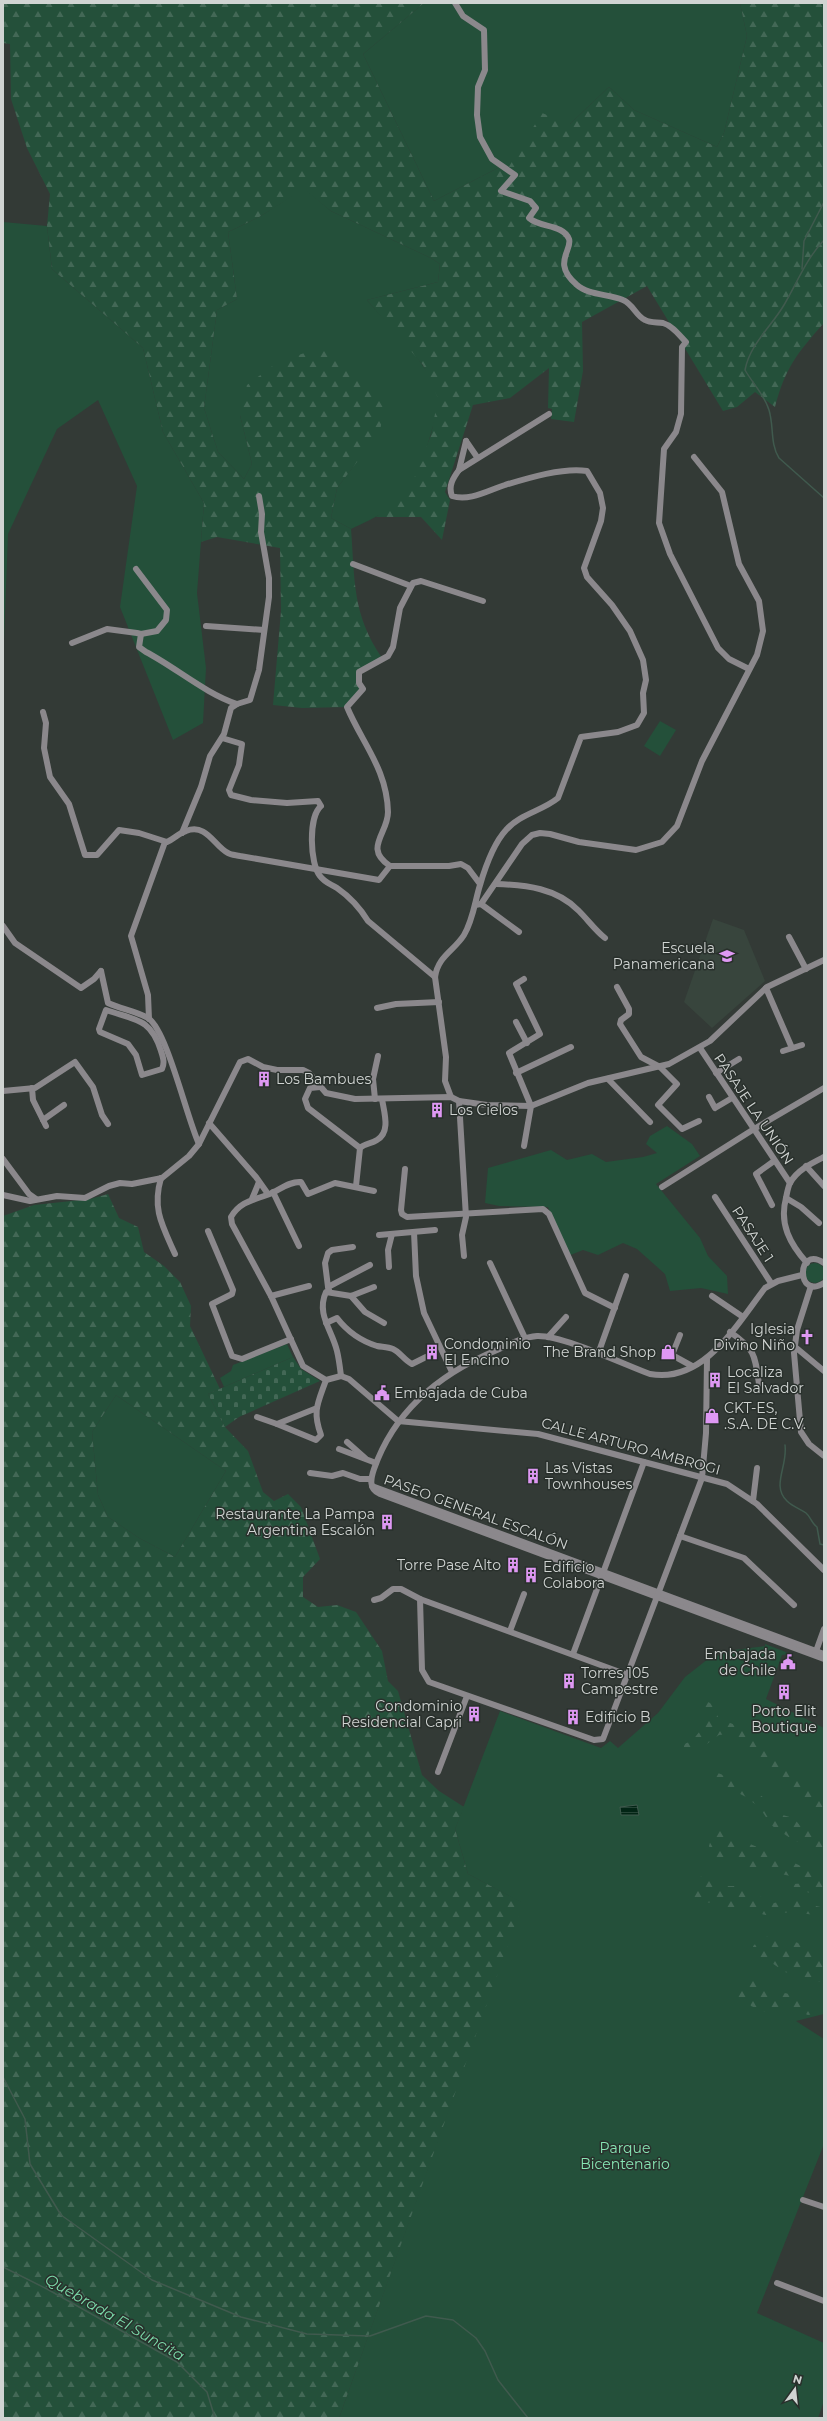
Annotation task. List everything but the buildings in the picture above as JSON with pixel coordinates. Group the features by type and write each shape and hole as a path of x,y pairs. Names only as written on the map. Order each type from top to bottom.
{"street":[{"path":"455,3 463,16 484,30 485,70 478,87 477,115 480,136 492,160 515,175 501,191 530,201 536,208 529,218 562,231 569,239 569,244 563,260 566,270 575,284 585,289 623,300 635,308 643,319 673,328 686,342 682,347 682,414 676,432 664,450 659,523 670,554 718,648 729,659 750,669"},
{"path":"459,470 477,457 549,414"},
{"path":"477,457 466,441 459,470 450,488 452,496 458,498 470,497 508,484 565,471 587,471 600,493 603,508 601,521 584,568 587,576 612,605 630,631 643,660 646,680 643,693 645,705 641,720 637,725 625,730 581,737 558,798 551,803 517,819 506,830 499,841 480,884 478,904"},
{"path":"451,1097 445,1081 446,1057 435,977 438,963 464,935 478,904 496,884 522,844 532,835 540,832 627,849 648,848 662,842 677,826 702,762 757,655 763,631 759,601 740,564 722,492 694,457"},
{"path":"182,833 201,787 210,756 222,738 231,708 236,704 250,700 260,670 270,578 261,532 262,514 260,496"},
{"path":"354,564 411,586"},
{"path":"72,643 107,629 117,629 141,634 157,631 166,620 167,610 136,569"},
{"path":"480,884 468,868 461,864 449,866 390,866 380,856 377,848 388,813 379,767 347,707 363,689 359,683 359,672 388,656 393,647 400,608 413,583 421,581 484,601"},
{"path":"206,626 264,630"},
{"path":"141,634 140,648 191,678 217,697 236,704"},
{"path":"43,712 46,723 44,748 50,777 69,804 85,855 97,855 119,830 139,833 165,842 173,840 182,833 192,830 200,831 214,838 219,847 228,854 379,880 390,866"},
{"path":"222,738 242,744 239,765 229,790 234,797 287,802 315,800 320,804 321,806 313,819 312,825 316,868 325,882 348,897 362,910 368,921 435,977"},
{"path":"165,842 131,936 148,995 149,1019 160,1039 187,1114 200,1144"},
{"path":"496,884 539,888 548,892 578,910 605,938"},
{"path":"478,904 519,932"},
{"path":"3,926 16,943 81,988 94,979 101,971 108,1003 149,1019"},
{"path":"789,937 806,969"},
{"path":"3,1195 30,1201 57,1196 85,1198 109,1186 120,1183 132,1184 161,1178 189,1156 200,1144 240,1062 248,1059 263,1068 277,1070 303,1070 310,1073 326,1094 340,1098 382,1099 451,1097 459,1101 500,1106 531,1106 588,1083 660,1067 700,1048 766,988 824,960"},
{"path":"524,979 516,984 540,1034 528,1043 510,1051 508,1054 531,1106 524,1146"},
{"path":"617,987 629,1009 629,1014 621,1020 620,1024 640,1057 660,1067 677,1084 658,1105 682,1129 699,1121"},
{"path":"766,988 792,1048"},
{"path":"377,1008 396,1004 439,1002"},
{"path":"106,1010 143,1022 160,1039 164,1066 161,1070 142,1075 136,1054 128,1044 99,1031 106,1010"},
{"path":"516,1022 528,1043"},
{"path":"783,1051 802,1045"},
{"path":"516,1073 571,1047"},
{"name":"PASAJE LA UNIÓN","path":"700,1048 790,1183"},
{"path":"375,1099 372,1079 378,1056"},
{"path":"716,1073 739,1059"},
{"path":"3,1091 32,1088 42,1085 54,1074 75,1062 93,1087 102,1116 108,1124"},
{"path":"608,1078 650,1122"},
{"path":"32,1088 33,1100 46,1126"},
{"path":"320,1088 310,1088 305,1099 308,1108 360,1148"},
{"path":"662,1187 754,1129 824,1088"},
{"path":"709,1098 715,1108 732,1098"},
{"path":"360,1148 377,1140 384,1134 385,1121 382,1099"},
{"path":"459,1101 465,1214 462,1235 464,1256"},
{"path":"42,1120 64,1105"},
{"path":"210,1123 270,1193 299,1246"},
{"path":"356,1186 360,1148"},
{"path":"807,1263 792,1246 787,1232 784,1213 786,1198 790,1183 806,1166 824,1156"},
{"path":"3,1159 29,1194 36,1200"},
{"path":"772,1205 756,1174 774,1161"},
{"name":"PASAJE LA UNIÓN","path":"806,1166 824,1186"},
{"path":"405,1169 402,1214 407,1217 543,1210 549,1214 585,1293 614,1308"},
{"path":"161,1178 156,1197 157,1209 175,1254"},
{"path":"252,1199 259,1182"},
{"path":"374,1191 356,1186 335,1183 308,1194 301,1182 296,1182 252,1199 235,1211 232,1217 232,1224 271,1296 303,1366 326,1380 341,1376 349,1379 398,1421"},
{"name":"PASAJE 1","path":"715,1197 771,1283"},
{"path":"786,1198 801,1207 819,1223"},
{"path":"379,1235 435,1230"},
{"path":"208,1231 232,1290 232,1294 212,1304 232,1356 242,1359 291,1339"},
{"path":"414,1232 416,1276 424,1313 452,1372"},
{"path":"389,1267 388,1250 392,1234"},
{"path":"329,1289 325,1263 328,1253 332,1250 353,1247"},
{"path":"824,1263 814,1260 807,1263 802,1275 805,1282 811,1286 824,1283"},
{"path":"490,1263 524,1338"},
{"path":"341,1376 338,1352 326,1323 322,1301 329,1289 370,1265"},
{"path":"310,1473 332,1476 343,1473 360,1479 370,1479 376,1463 398,1421 431,1387 452,1372 524,1338 537,1336 548,1337 657,1375 674,1374 707,1359 771,1283 802,1275"},
{"path":"598,1354 626,1276"},
{"path":"271,1296 309,1286"},
{"path":"351,1296 374,1286"},
{"path":"811,1286 797,1330 794,1346 801,1432 809,1444 823,1454"},
{"path":"329,1289 351,1296 365,1312 384,1323"},
{"path":"712,1296 742,1317"},
{"path":"548,1337 566,1317"},
{"path":"326,1323 337,1318 343,1326 360,1338 376,1345 392,1348 412,1364 426,1358"},
{"path":"730,1332 751,1348 757,1364 759,1384"},
{"path":"680,1334 672,1355 692,1366"},
{"path":"794,1346 824,1371"},
{"path":"420,1599 422,1670 425,1677 431,1683 594,1740 601,1741 606,1737 702,1478 706,1433 707,1359"},
{"path":"257,1417 316,1440 321,1435 315,1419 326,1380"},
{"path":"277,1424 317,1408"},
{"name":"CALLE ARTURO AMBROGI","path":"398,1421 527,1432 644,1462 732,1487 753,1500 824,1570"},
{"path":"348,1442 366,1459"},
{"path":"339,1449 376,1463"},
{"path":"573,1654 644,1462"},
{"path":"753,1500 757,1468"},
{"name":"PASEO GENERAL ESCALÓN","path":"370,1479 372,1486 380,1494 603,1574 815,1653 824,1659"},
{"path":"680,1536 744,1558 794,1605"},
{"path":"374,1600 382,1598 395,1588 420,1599 628,1675"},
{"path":"510,1631 524,1594"},
{"path":"815,1653 824,1629"},
{"name":"PASEO GENERAL ESCALÓN","path":"815,1653 824,1654"},
{"path":"438,1772 467,1696"},
{"path":"803,2200 824,2207"},
{"path":"777,2283 824,2301"}],"shaded area":[{"name":"Escuela Panamericana","path":"713,919 744,930 765,981 712,1028 684,1002"},
{"path":"637,1805 639,1815 621,1815 620,1807"}],"green space":[{"path":"3,3 424,3 363,54 434,201 502,166 507,170 542,113 570,124 609,87 634,110 717,147 724,133 747,36 740,3 824,3 824,323 800,352 788,371 775,407 755,392 737,407 723,411 647,286 582,322 583,371 574,422 551,419 552,409 548,408 549,368 510,398 473,405 445,492 450,500 442,540 421,517 376,517 408,494 431,435 438,398 423,365 367,300 438,282 440,264 431,258 331,211 304,189 259,217 228,232 237,299 217,310 204,408 218,452 244,479 252,464 240,415 247,385 278,362 328,345 385,397 380,432 337,488 331,518 351,529 355,581 360,612 372,642 382,658 359,672 363,689 347,707 302,708 273,705 281,611 280,548 217,537 201,542 204,503 163,432 143,348 52,269 47,226 50,194 27,148 11,99 10,44 3,43"},
{"path":"424,3 740,3 747,36 724,133 717,147 634,110 609,87 570,124 507,170 502,166 434,201 363,54"},
{"path":"304,188 331,211 431,258 440,264 438,282 367,300 418,358 433,384 438,397 438,404 427,446 408,495 390,509 351,529 331,518 337,488 355,464 240,415 252,464 244,479 218,452 204,408 217,310 237,299 228,232 259,217"},
{"path":"3,222 47,226 52,269 143,348 163,432 204,503 197,593 206,668 203,723 173,740 120,607 137,486 98,400 57,429 8,534 3,667"},
{"path":"660,721 676,730 660,756 644,746"},
{"path":"667,1126 692,1144 700,1156 656,1184 700,1238 708,1256 727,1276 728,1294 701,1288 670,1291 665,1274 637,1249 623,1243 598,1255 583,1250 568,1256 548,1207 499,1206 485,1203 488,1168 551,1150 567,1160 592,1154 606,1162 643,1157 657,1153 646,1144 650,1136"},
{"path":"108,1194 119,1218 138,1227 144,1252 164,1266 180,1282 191,1306 190,1326 220,1389 208,1394 225,1427 248,1451 263,1492 274,1501 288,1494 301,1507 320,1559 303,1577 303,1597 318,1607 337,1605 356,1612 382,1651 388,1681 398,1691 422,1775 439,1791 464,1807 455,1829 468,1874 523,1903 339,2418 3,2418 3,1216 34,1205 90,1199","holes":["116,1395 226,1471 175,1557 139,1538 108,1517 98,1495 92,1432"]},
{"path":"811,1263 819,1263 825,1269 825,1277 819,1283 811,1283 805,1277 805,1269"},
{"path":"287,1344 293,1357 224,1387 220,1378 231,1371 233,1365"},
{"path":"293,1357 301,1369 320,1381 239,1417 225,1427 208,1394"},
{"path":"116,1395 226,1471 175,1557 139,1538 108,1517 98,1495 92,1432"},
{"name":"Parque Bicentenario","path":"765,1644 791,1654 782,1655 766,1699 824,1728 824,2014 796,2021 824,2039 824,2144 757,2313 824,2343 824,2401 818,2418 339,2418 522,1903 468,1874 455,1829 500,1711 601,1748 610,1741 618,1748 658,1713 685,1677 708,1659 734,1650 765,1646"},
{"path":"708,1702 712,1704 719,1719 744,1728 750,1734 756,1745 764,1744 768,1746 786,1764 796,1778 811,1784 824,1797 824,1811 804,1810 789,1781 774,1774 727,1734 719,1735 696,1752 684,1749 684,1744 692,1741 708,1721 704,1705"},
{"path":"710,1770 744,1783 764,1798 769,1808 776,1813 793,1818 802,1827 814,1832 824,1840 824,1857 815,1848 793,1840 771,1825 760,1808 746,1797 709,1778 707,1774"},
{"path":"722,1825 730,1829 734,1837 801,1866 816,1876 824,1885 824,1897 793,1888 794,1884 806,1883 800,1878 748,1867 734,1859 721,1861 717,1859 712,1854 709,1846 714,1829"},
{"path":"705,1875 713,1877 727,1886 744,1886 766,1900 774,1903 790,1899 824,1908 824,1916 791,1912 766,1915 726,1907 718,1902 702,1903 694,1900 691,1888 697,1879"},
{"path":"768,1936 781,1937 824,1952 824,1983 785,1972 769,1961 760,1960 752,1956 750,1952 754,1945"},
{"path":"749,1979 757,1981 767,1990 790,1994 813,2007 824,2008 824,2012 808,2015 796,2010 766,2012 751,2006 746,1999 738,1998 738,1986"}],"waterway":[{"path":"802,269 804,241 824,202"},
{"path":"824,240 807,263 779,313 751,352 745,370 767,404 774,447 779,458 824,498"},
{"path":"785,1445 780,1482 782,1495 789,1503 808,1515 813,1524 817,1527 820,1544 824,1545"},
{"path":"3,2077 25,2119 30,2164 61,2215 152,2280 241,2317 307,2334 370,2336 426,2316 453,2320 476,2338 485,2351 498,2380 528,2418"},
{"name":"Quebrada El Suncita","path":"3,2267 47,2289 177,2362 207,2392 215,2418"}],"place":[{"name":"Escuela Panamericana","path":"727,956"},
{"name":"Los Bambues","path":"264,1079"},
{"name":"Los Cielos","path":"437,1110"},
{"name":"Iglesia Divino Niño","path":"807,1337"},
{"name":"Condominio El Encino","path":"432,1352"},
{"name":"The Brand Shop","path":"668,1352"},
{"name":"Localiza El Salvador","path":"715,1380"},
{"name":"Embajada de Cuba","path":"382,1393"},
{"name":"CKT-ES, .S.A. DE C.V.","path":"712,1416"},
{"name":"Las Vistas Townhouses","path":"533,1476"},
{"name":"Restaurante La Pampa Argentina Escalón","path":"387,1522"},
{"name":"Torre Pase Alto","path":"513,1565"},
{"name":"Edificio Colabora","path":"531,1575"},
{"name":"Embajada de Chile","path":"788,1662"},
{"name":"Torres 105 Campestre","path":"569,1681"},
{"name":"Porto Elit Boutique","path":"784,1692"},
{"name":"Condominio Residencial Capri","path":"474,1714"},
{"name":"Edificio B","path":"573,1717"}]}
